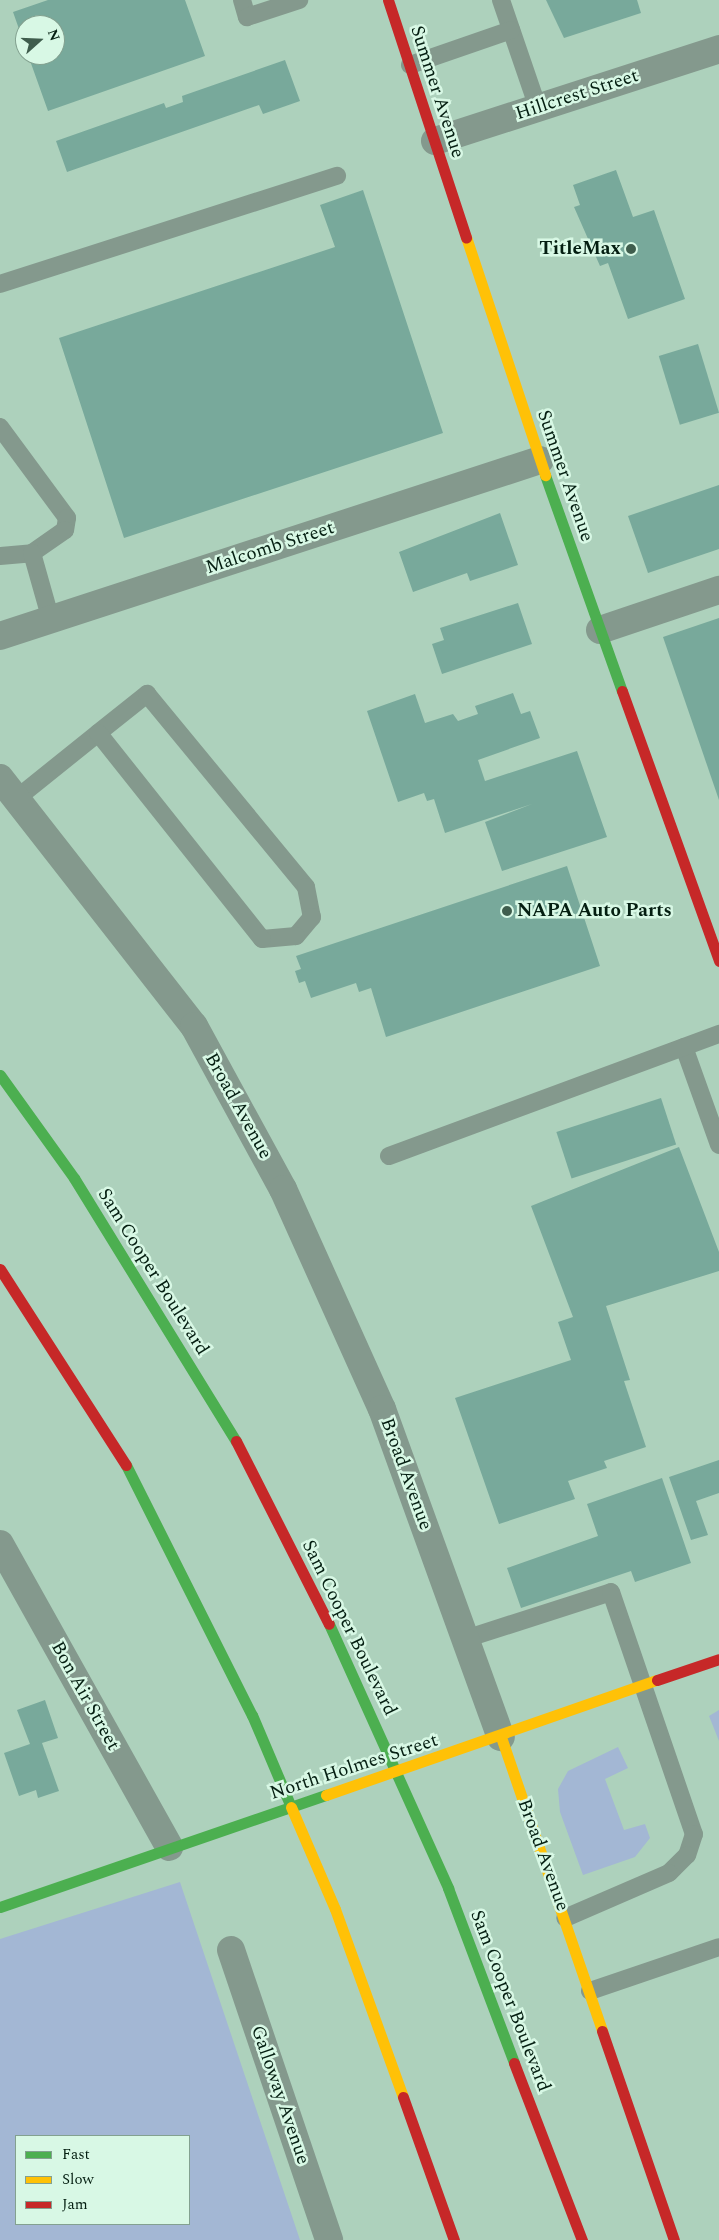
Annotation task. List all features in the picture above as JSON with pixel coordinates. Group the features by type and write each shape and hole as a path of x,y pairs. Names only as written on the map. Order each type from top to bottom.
{"main road":[{"name":"Summer Avenue","path":"388,0 540,460 600,630 713,924 719,961"},
{"name":"Sam Cooper Boulevard","path":"0,1074 74,1178 228,1425 353,1670 448,1888 582,2240"},
{"path":"0,1269 138,1486 252,1715 335,1909 454,2240"},
{"name":"North Holmes Street","path":"0,1907 169,1847 501,1737 719,1660"},
{"name":"Broad Avenue","path":"501,1737 565,1918 674,2240"}],"street":[{"name":"Hillcrest Street","path":"435,141 719,49"},
{"name":"Malcomb Street","path":"0,636 540,460"},
{"path":"600,630 719,590"},
{"name":"Broad Avenue","path":"8,788 194,1026 283,1189 382,1409 501,1737"},
{"name":"Bon Air Street","path":"0,1544 169,1847"},
{"name":"Galloway Avenue","path":"231,1950 329,2240"}],"lane":[{"path":"242,0 247,17 299,0"},
{"path":"501,0 538,108"},
{"path":"410,65 511,30"},
{"path":"0,284 337,176"},
{"path":"0,427 67,518 66,530 32,553 0,556"},
{"path":"32,553 51,620"},
{"path":"8,788 98,733 147,694 306,887 312,917 296,936 262,939 98,733"},
{"path":"389,1156 719,1034"},
{"path":"684,1047 719,1145"},
{"path":"465,1638 611,1592 694,1834 686,1855 669,1873 565,1918"},
{"path":"590,1991 719,1947"}],"shaded area":[{"path":"719,1710 719,1741 709,1716"},
{"path":"618,1747 628,1768 605,1779 624,1830 645,1824 650,1838 635,1857 583,1875 560,1812 558,1789 568,1771"},
{"path":"180,1882 300,2240 0,2240 0,1939"}],"building":[{"path":"48,0 185,0 205,56 48,111 32,65 65,65 65,15 15,15 15,18 13,12"},
{"path":"546,0 637,0 641,13 564,38"},
{"path":"285,60 300,101 263,114 259,105 67,172 56,141 164,103 166,108 183,102 182,96"},
{"name":"TitleMax","path":"616,170 633,217 654,210 685,299 628,319 608,263 600,266 574,207 580,205 573,185"},
{"path":"363,190 443,433 124,538 59,338 335,247 320,205"},
{"path":"698,344 719,413 680,425 659,356"},
{"path":"719,485 719,549 648,573 628,516"},
{"path":"500,513 518,565 470,581 467,573 413,592 399,552"},
{"path":"518,603 532,644 442,674 432,644 444,640 440,628"},
{"path":"719,618 719,800 663,637"},
{"path":"513,693 521,714 530,711 540,738 478,760 485,781 577,751 607,837 502,871 485,822 532,804 445,833 434,799 427,801 424,793 398,802 367,711 415,694 425,723 453,714 458,721 478,714 475,706"},
{"name":"NAPA Auto Parts","path":"567,866 600,966 386,1037 371,988 359,992 356,983 311,998 305,981 299,983 295,971 301,969 296,956"},
{"path":"661,1098 676,1145 572,1179 556,1132"},
{"path":"679,1147 719,1252 719,1271 606,1306 630,1380 624,1381 646,1447 604,1461 607,1468 568,1481 575,1499 499,1524 455,1398 571,1360 558,1322 573,1317 531,1206"},
{"path":"719,1460 719,1493 696,1501 708,1535 691,1540 669,1477"},
{"path":"662,1478 691,1563 635,1582 631,1571 521,1608 507,1568 598,1536 587,1504"},
{"path":"45,1700 58,1738 42,1743 59,1791 38,1798 36,1790 19,1796 4,1753 30,1744 17,1710"}],"traffic: fast":[{"path":"545,475 622,691"},
{"path":"0,1075 74,1178 236,1441"},
{"path":"126,1465 252,1715 291,1807"},
{"path":"329,1624 448,1888 514,2063"},
{"path":"0,1907 326,1795"}],"traffic: slow":[{"path":"466,237 545,475"},
{"path":"326,1795 657,1680"},
{"path":"501,1737 602,2031"},
{"path":"291,1807 335,1909 403,2097"}],"traffic: jam":[{"path":"388,0 466,237"},
{"path":"622,691 719,961"},
{"path":"0,1269 126,1465"},
{"path":"236,1441 329,1624"},
{"path":"657,1680 719,1659"},
{"path":"602,2031 674,2240"},
{"path":"514,2063 582,2240"},
{"path":"403,2097 454,2240"}],"place":[{"name":"TitleMax","path":"631,249"},
{"name":"NAPA Auto Parts","path":"507,911"}]}
